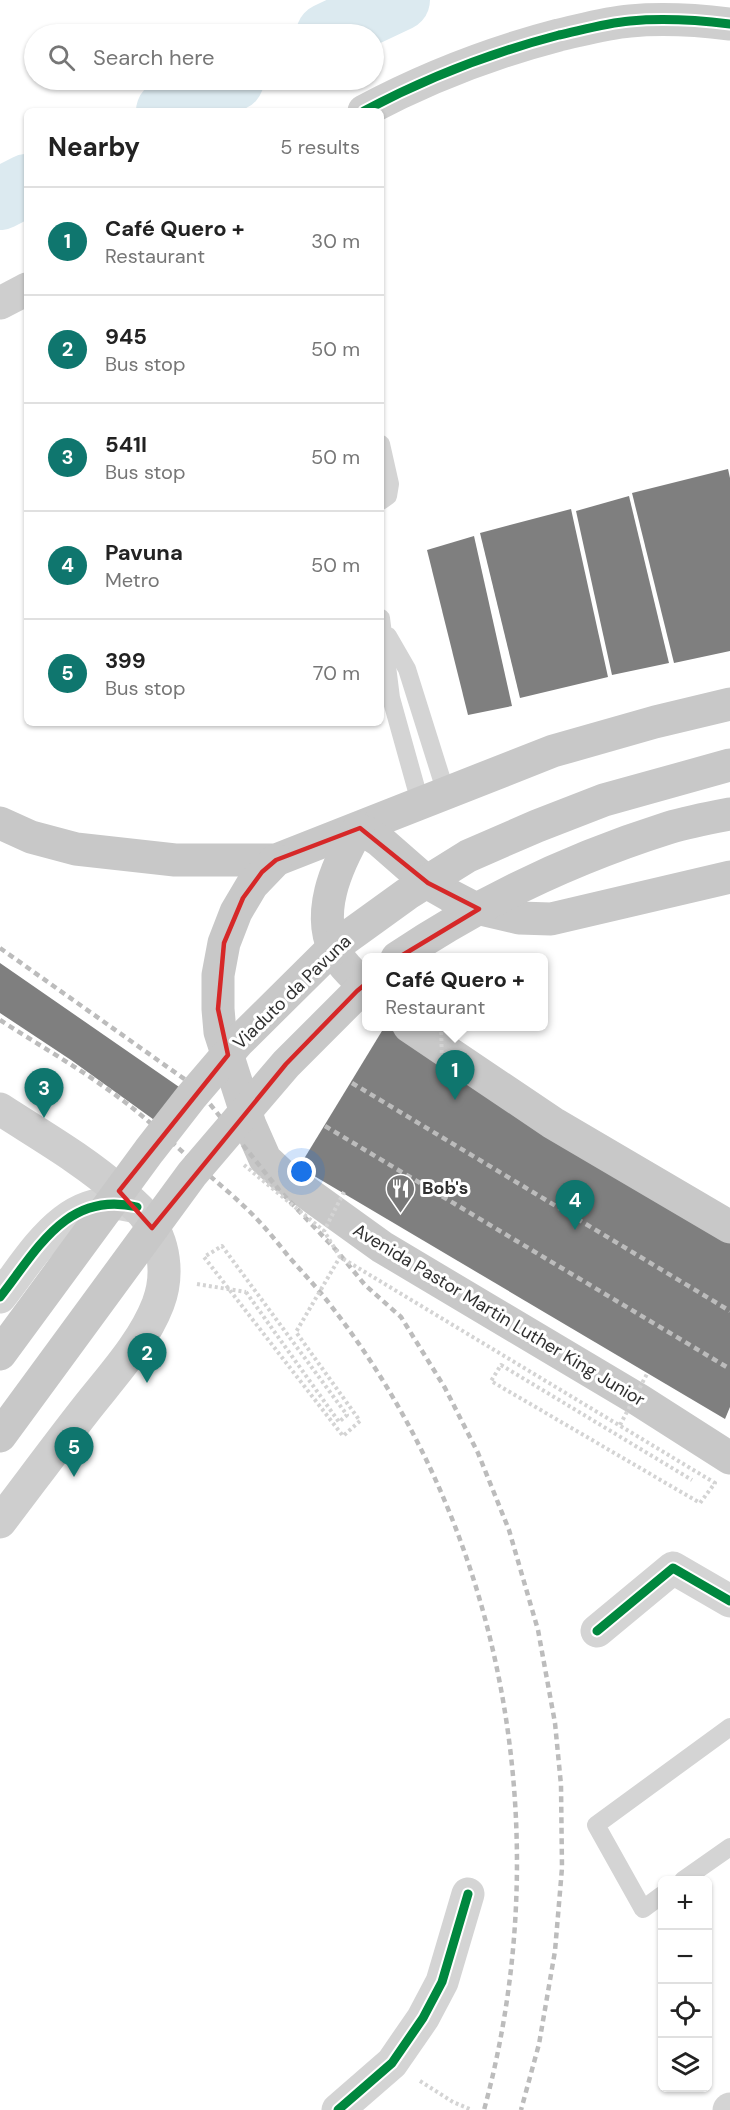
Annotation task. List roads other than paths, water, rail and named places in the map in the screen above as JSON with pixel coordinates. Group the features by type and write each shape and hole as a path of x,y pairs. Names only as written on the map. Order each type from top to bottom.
{"main road":[{"path":"370,108 441,73 494,54 589,28 630,21 680,19 730,24"},
{"path":"0,303 24,291"},
{"path":"1,823 31,837 60,846 102,853 175,860 276,860 553,751 655,722 730,704"},
{"name":"Viaduto da Pavuna","path":"0,1354 191,1097 238,1042 335,946 407,894 468,856 604,800 730,765"},
{"path":"404,953 434,933 507,892 612,848 669,828 730,814"},
{"path":"359,828 380,842 428,883 449,895 472,907 519,918 550,919 730,877"},
{"path":"359,828 346,850 336,876 327,915 331,942 338,956 360,980"},
{"name":"Avenida Pastor Martin Luther King Junior","path":"276,860 262,872 243,898 224,943 218,975 220,1032 250,1125 266,1159 282,1175 382,1247 639,1400 730,1458"},
{"path":"220,1032 249,1009 288,986 309,978 360,980"},
{"path":"0,1436 192,1174 360,980"},
{"path":"416,1031 553,1123 730,1227"},
{"path":"0,1109 108,1182 137,1207 147,1218 162,1251 165,1264 158,1304 134,1345 0,1522"}],"street":[{"path":"0,1297 53,1230 74,1213 101,1205 125,1204 137,1207"},
{"path":"597,1631 673,1568 730,1601"},
{"path":"338,2110 392,2063 423,2018 442,1982 468,1894"}],"lane":[{"path":"384,457 390,484 388,496 384,499"},
{"path":"384,627 407,669 433,797"},
{"path":"384,640 391,698 433,797"},
{"path":"658,1898 643,1909 596,1825 730,1727"},
{"path":"690,1876 730,1847"}],"waterway":[{"path":"348,24 399,0"},
{"path":"173,108 212,90"},
{"path":"0,199 24,187"}],"railway":[{"path":"0,948 197,1088 280,1191 337,1251 365,1285 401,1317 445,1388 478,1453 509,1530 538,1630 555,1723 561,1785 562,1868 555,1951 539,2044 521,2110"},
{"path":"0,1020 86,1074 135,1110 256,1218 335,1311 394,1399 441,1493 477,1591 502,1693 515,1797 516,1902 506,2007 484,2110"},
{"path":"352,1083 730,1311"},
{"path":"325,1126 730,1369"}],"place":[{"name":"Café Quero +","path":"455,1100"},
{"name":"541I","path":"44,1118"},
{"name":"Bob's","path":"401,1214"},
{"name":"Pavuna","path":"575,1230"},
{"name":"945","path":"147,1383"},
{"name":"399","path":"74,1477"}]}
